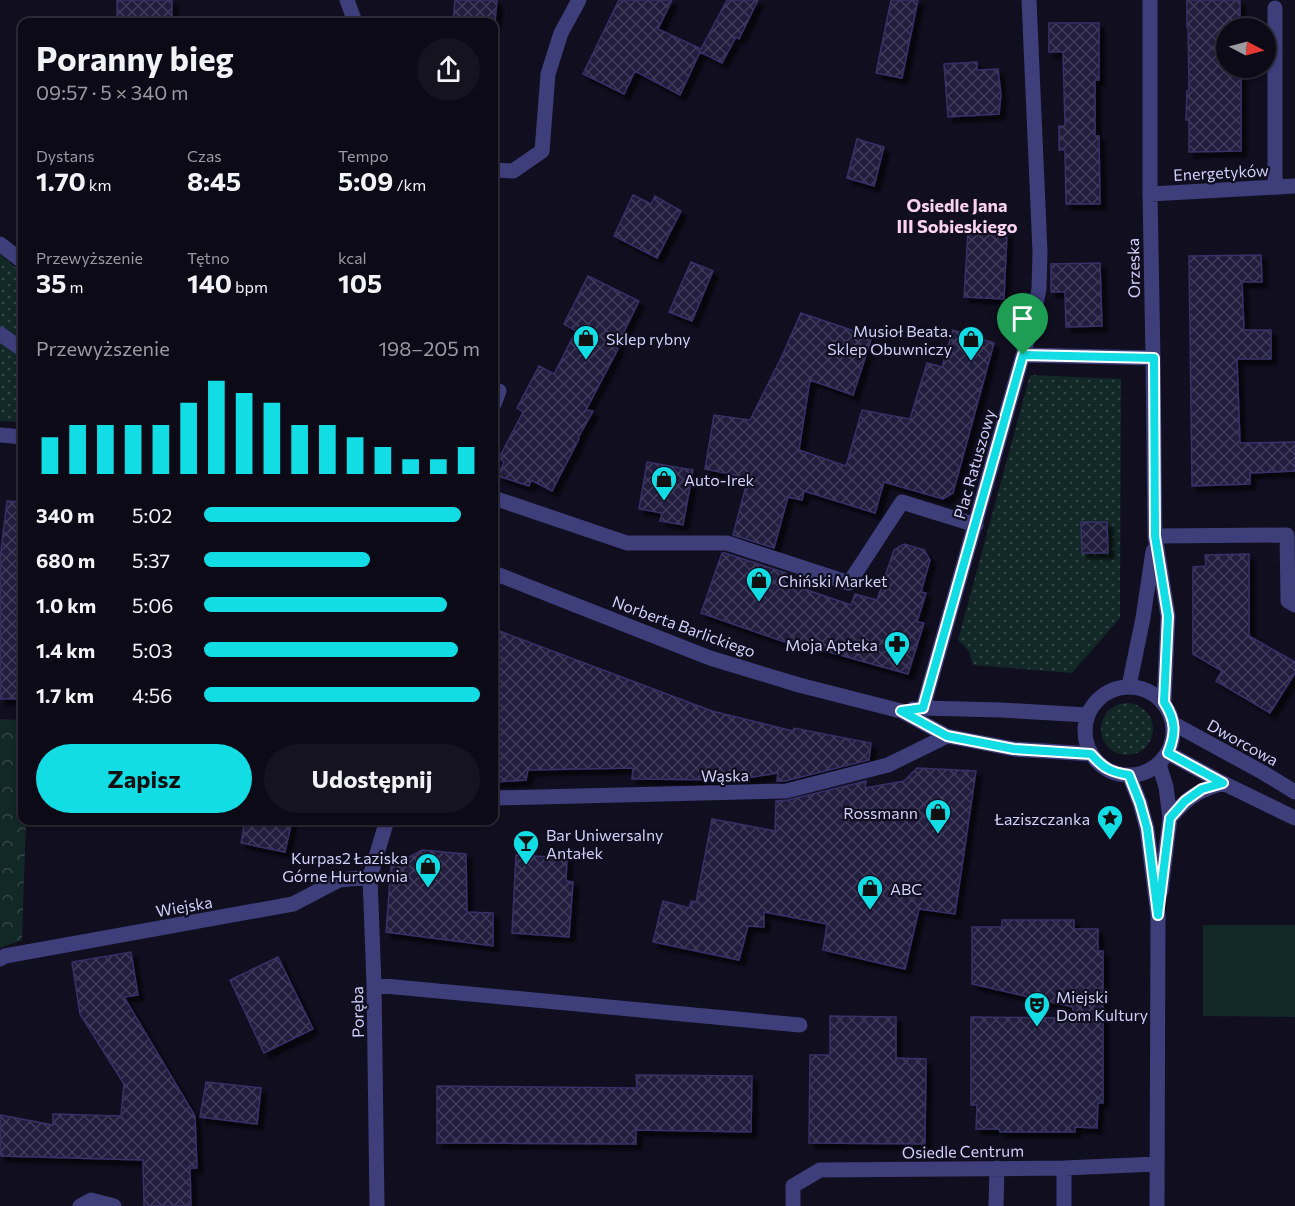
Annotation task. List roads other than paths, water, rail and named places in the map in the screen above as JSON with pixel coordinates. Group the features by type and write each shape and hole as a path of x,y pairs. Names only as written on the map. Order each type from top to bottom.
{"street":[{"path":"347,0 354,18"},
{"path":"498,170 513,171 542,151 548,74 561,33 579,0"},
{"name":"Plac Ratuszowy","path":"923,708 976,525 1039,290 1040,252 1029,0"},
{"name":"Orzeska","path":"1129,686 1143,618 1155,536 1150,194 1150,0"},
{"path":"1275,8 1275,187"},
{"name":"Energetyków","path":"1150,194 1295,186"},
{"path":"0,244 18,258"},
{"path":"0,334 18,347"},
{"path":"1023,355 1154,358"},
{"path":"0,435 18,437"},
{"path":"498,499 627,543 727,543 849,583 902,502 976,525"},
{"path":"1155,536 1287,535 1288,601 1295,605"},
{"name":"Orzeska","path":"1155,536 1168,616 1164,702"},
{"name":"Norberta Barlickiego","path":"498,575 710,658 799,685 901,711 947,736 1014,749 1091,754"},
{"path":"1129,686 1148,690 1164,702 1174,724 1173,739 1163,759 1145,773 1129,775 1114,773 1101,765 1091,754 1084,735 1087,715 1096,700 1111,689 1129,686"},
{"name":"Norberta Barlickiego","path":"901,711 923,708 1087,715"},
{"name":"Dworcowa","path":"1174,724 1295,792"},
{"name":"Wąska","path":"498,798 786,791 888,765 947,736"},
{"path":"1163,759 1223,783 1295,818"},
{"path":"1157,1206 1158,915 1170,818 1163,759"},
{"path":"1129,775 1147,828 1158,915"},
{"path":"1170,818 1185,801 1202,789 1223,783"},
{"name":"Poręba","path":"377,1206 370,877 386,825"},
{"name":"Wiejska","path":"0,959 293,904 339,880 370,877"},
{"path":"374,985 800,1025"},
{"name":"Osiedle Centrum","path":"793,1206 793,1186 820,1170 1157,1164"},
{"path":"1064,1167 1064,1206"},
{"path":"996,1206 997,1168"},
{"path":"80,1206 91,1200 114,1206"}],"place":[{"name":"Sklep rybny","path":"586,361"},
{"name":"Musioł Beata. Sklep Obuwniczy","path":"971,362"},
{"name":"Auto-Irek","path":"664,502"},
{"name":"Chiński Market","path":"759,603"},
{"name":"Moja Apteka","path":"897,667"},
{"name":"Rossmann","path":"938,835"},
{"name":"Łaziszczanka","path":"1110,841"},
{"name":"Bar Uniwersalny Antałek","path":"526,866"},
{"name":"Kurpas2 Łaziska Górne Hurtownia","path":"428,889"},
{"name":"ABC","path":"870,911"},
{"name":"Miejski Dom Kultury","path":"1037,1028"}],"district":[{"name":"Osiedle Jana III Sobieskiego","path":"957,215"}]}
